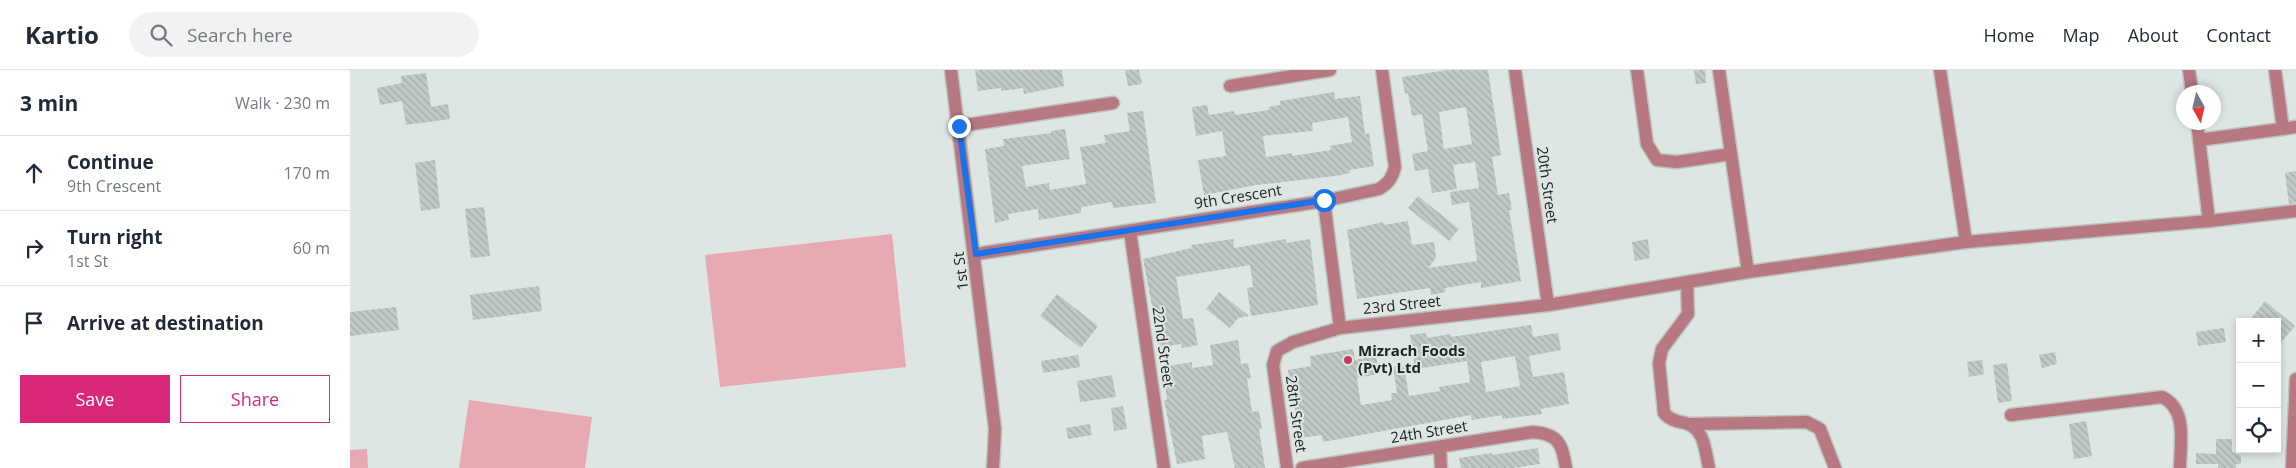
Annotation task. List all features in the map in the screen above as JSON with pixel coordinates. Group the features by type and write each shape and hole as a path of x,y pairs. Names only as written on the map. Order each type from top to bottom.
{"street":[{"name":"1st St","path":"951,70 976,254 995,429 993,468"},
{"path":"1230,86 1330,70"},
{"name":"9th Crescent","path":"976,254 1324,200 1378,189 1386,185 1393,177 1395,157 1382,70"},
{"name":"20th Street","path":"1515,70 1548,305"},
{"path":"1637,70 1647,144 1657,160 1678,162 1731,154"},
{"path":"1719,70 1748,272"},
{"path":"1940,70 1966,242"},
{"path":"2189,70 2191,85"},
{"path":"2199,140 2290,128 2275,70"},
{"path":"959,126 1113,103"},
{"path":"2198,130 2210,221"},
{"path":"1324,200 1340,328"},
{"name":"23rd Street","path":"1273,365 1278,351 1293,342 1340,328 1548,305 1748,272 1966,242 2210,221 2296,211"},
{"name":"22nd Street","path":"1130,230 1164,468"},
{"path":"1687,282 1688,314 1662,349 1659,374 1664,413 1672,420 1690,424 1807,422 1820,429 1835,468"},
{"name":"28th Street","path":"1273,365 1288,468"},
{"path":"2292,468 2296,379"},
{"path":"2011,415 2162,398 2170,401 2180,419 2180,468"},
{"path":"1690,424 1701,435 1709,468"},
{"name":"24th Street","path":"1302,468 1533,432 1548,433 1558,441 1564,453 1566,468"},
{"path":"1440,448 1442,468"}],"shaded area":[{"path":"892,234 906,367 720,387 705,255"},
{"path":"469,400 592,417 585,468 459,468"},
{"path":"367,449 368,468 350,468 350,450"}],"building":[{"path":"975,70 1062,70 1064,86 1024,94 1023,88 1001,91 1001,88 978,91"},
{"path":"1125,70 1139,70 1142,84 1128,86"},
{"path":"1448,70 1488,70 1501,155 1492,157 1498,195 1509,193 1512,210 1509,210 1521,281 1481,288 1481,282 1445,288 1446,292 1431,295 1430,288 1357,299 1347,230 1383,222 1384,225 1408,221 1412,245 1434,242 1436,258 1428,268 1477,261 1469,202 1452,205 1450,192 1479,188 1475,162 1453,165 1457,189 1432,193 1428,169 1415,171 1412,154 1428,151 1422,114 1412,116 1408,93 1405,94 1402,77","holes":["1466,107 1472,144 1444,149 1439,112"]},
{"path":"1694,70 1705,70 1706,83 1696,84"},
{"path":"426,73 431,107 448,104 450,119 406,125 402,101 380,105 377,88 402,83 401,76"},
{"path":"1334,92 1335,99 1360,96 1365,134 1369,133 1374,166 1349,170 1350,173 1335,176 1256,185 1204,195 1198,160 1226,156 1222,131 1196,136 1192,107 1207,105 1209,115 1234,111 1235,115 1269,110 1269,107 1280,105 1280,101","holes":["1348,117 1352,142 1330,146 1331,150 1292,156 1292,153 1266,157 1263,136 1313,131 1312,123"]},
{"path":"1143,111 1156,203 1113,208 1112,202 1081,207 1081,213 1039,220 1038,209 1008,214 1009,220 995,223 985,149 1004,146 1003,139 1051,133 1051,131 1065,129 1070,159 1022,166 1026,187 1049,183 1050,190 1086,184 1080,147 1106,143 1104,135 1130,131 1127,113"},
{"path":"435,160 440,208 421,211 415,163"},
{"path":"2296,171 2296,203 2289,204 2285,173"},
{"path":"1418,196 1459,229 1449,241 1408,208"},
{"path":"484,207 490,256 471,258 465,209"},
{"path":"1233,239 1234,248 1286,239 1286,243 1310,239 1318,305 1251,316 1247,288 1253,287 1250,265 1176,277 1183,319 1193,318 1198,345 1182,348 1181,344 1160,347 1143,259 1192,248 1191,245"},
{"path":"1648,239 1650,258 1635,261 1632,242"},
{"path":"539,286 542,311 473,320 470,295"},
{"path":"1219,292 1249,316 1238,318 1230,328 1206,309"},
{"path":"1057,294 1098,326 1081,348 1040,316"},
{"path":"2265,301 2295,326 2281,342 2281,318 2251,318"},
{"path":"396,307 399,330 350,336 350,312"},
{"path":"1531,325 1533,337 1558,333 1561,350 1529,356 1533,377 1564,372 1569,404 1541,409 1542,414 1502,419 1502,415 1472,420 1471,415 1323,442 1322,435 1300,438 1288,370 1311,366 1310,356 1353,349 1355,360 1376,356 1379,374 1357,378 1361,405 1392,400 1391,393 1397,393 1393,367 1404,366 1409,396 1440,391 1439,387 1470,382 1467,361 1415,369 1410,335 1426,333 1427,338 1450,334 1451,337","holes":["1515,356 1520,386 1486,392 1481,362"]},
{"path":"2224,328 2226,342 2198,346 2196,332"},
{"path":"1238,340 1241,364 1248,363 1251,378 1247,379 1252,412 1259,411 1262,429 1259,429 1265,468 1235,468 1227,432 1202,436 1205,459 1177,464 1164,400 1167,400 1163,367 1192,362 1192,368 1213,365 1210,345"},
{"path":"2055,352 2057,364 2042,368 2039,355"},
{"path":"1078,355 1080,367 1043,373 1041,361"},
{"path":"1982,360 1984,374 1969,377 1967,362"},
{"path":"2007,363 2012,401 1998,403 1993,365"},
{"path":"1112,375 1116,397 1080,402 1077,381"},
{"path":"1123,406 1127,429 1114,431 1111,408"},
{"path":"2086,421 2092,456 2074,459 2069,424"},
{"path":"1090,424 1092,435 1068,439 1066,428"},
{"path":"2216,439 2232,439 2232,452 2241,455 2241,464 2236,464 2236,468 2218,468 2218,464 2196,464 2196,453 2216,454"},
{"path":"1538,448 1540,464 1513,468 1461,468 1459,458 1492,453 1492,455"}],"place":[{"name":"Mizrach Foods (Pvt) Ltd","path":"1348,360"}],"route":[{"path":"959,126 976,254 1324,200"}]}
